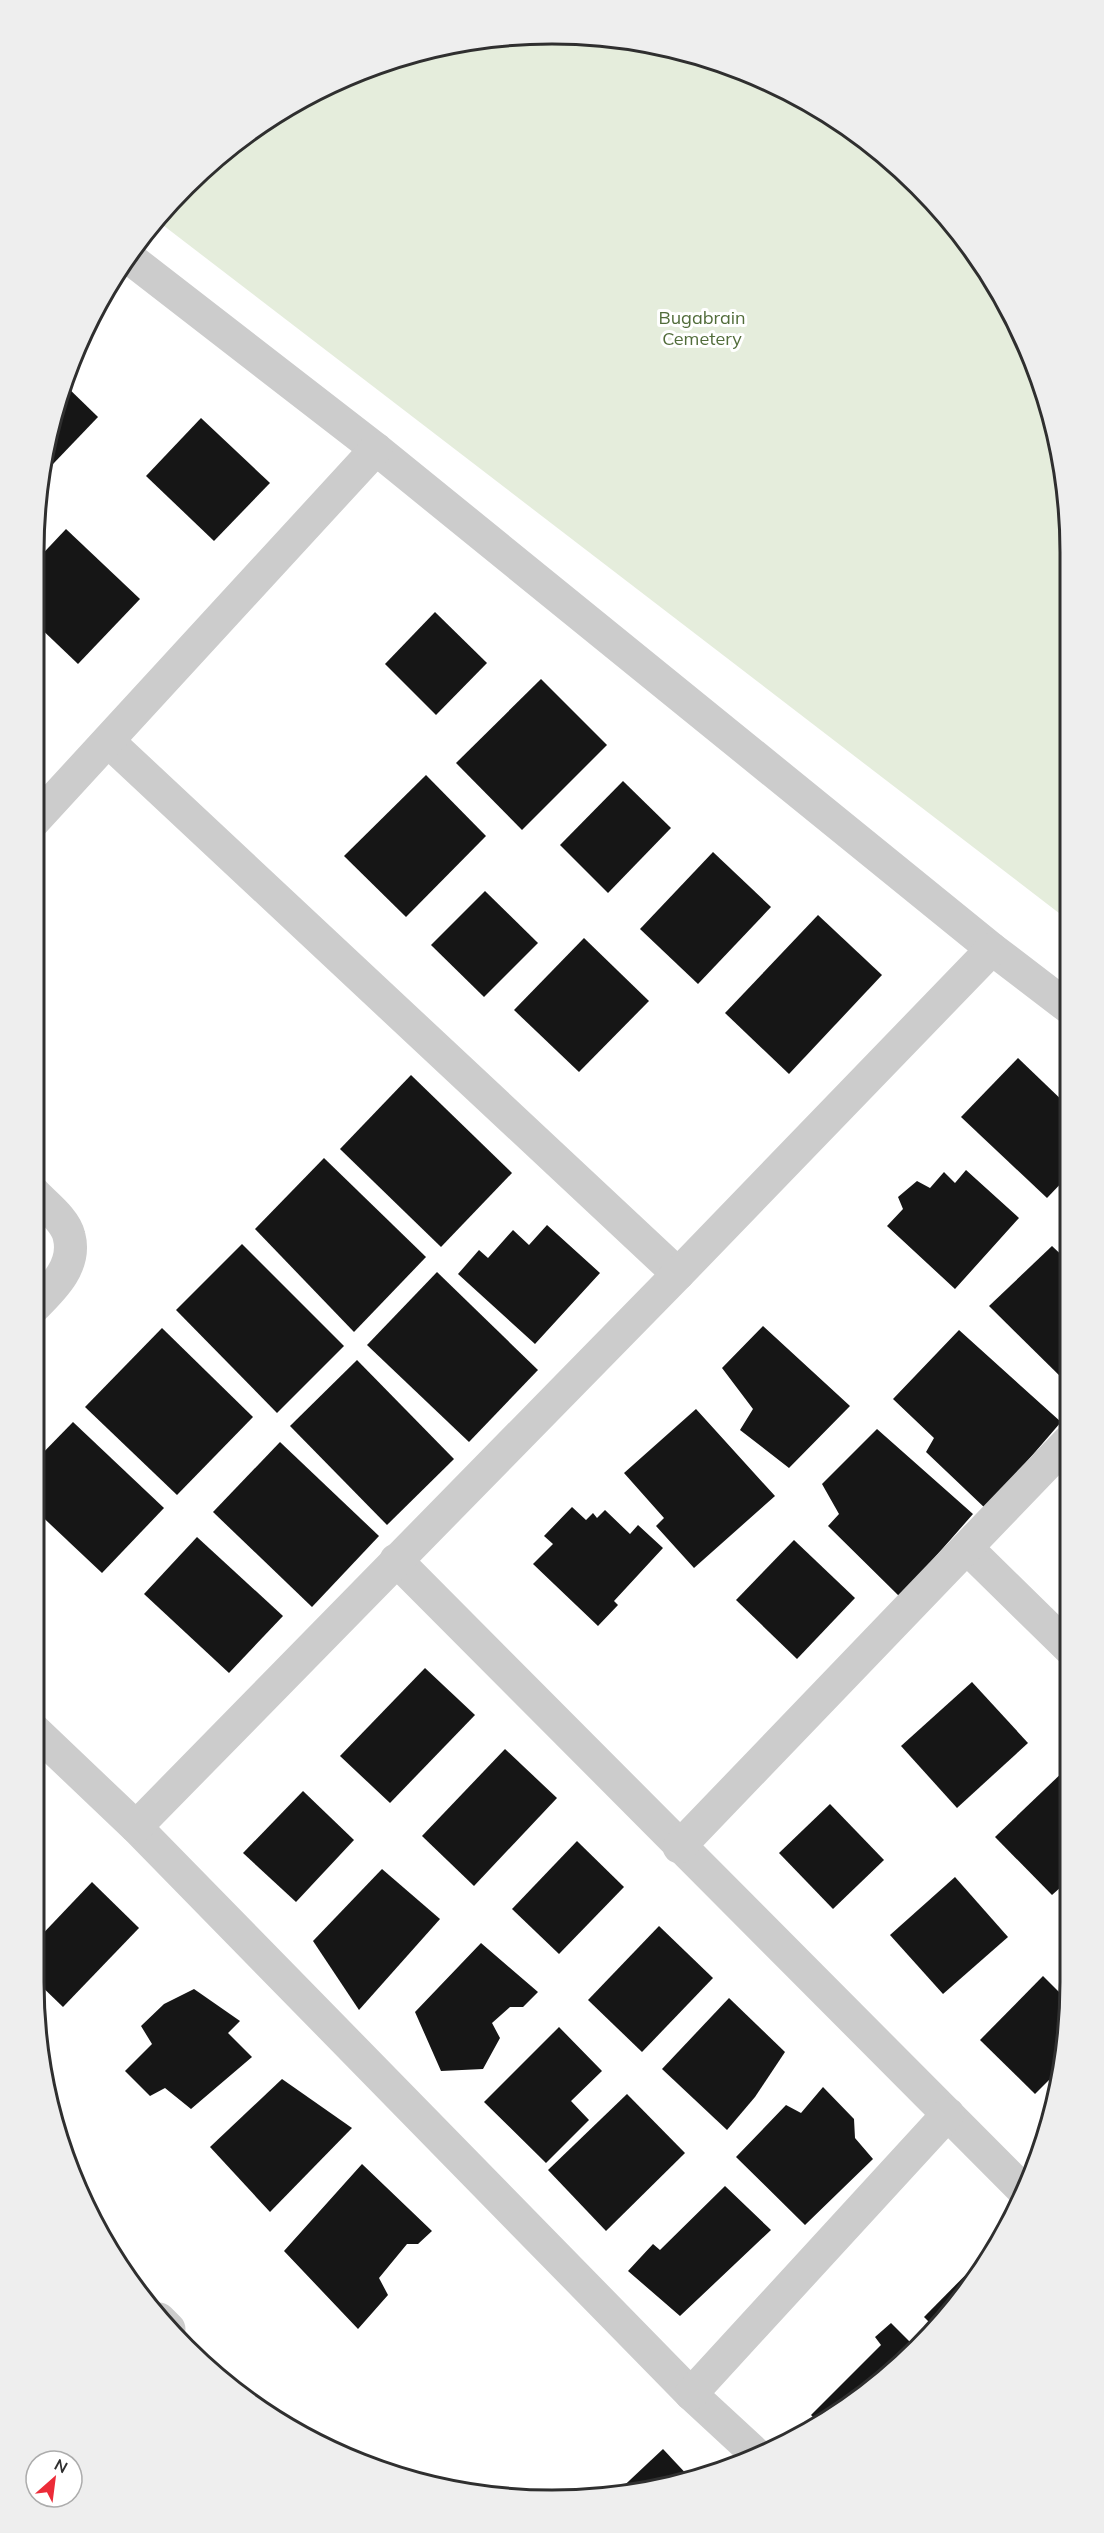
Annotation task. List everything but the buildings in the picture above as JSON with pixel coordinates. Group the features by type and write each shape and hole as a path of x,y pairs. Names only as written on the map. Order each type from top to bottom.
{"street":[{"path":"134,262 376,449 992,949 1060,1001"},
{"path":"44,810 376,449"},
{"path":"108,741 678,1274"},
{"path":"136,1827 678,1274 992,949"},
{"path":"44,1203 59,1219 69,1235 69,1253 64,1275 44,1296"},
{"path":"679,1847 968,1549 1060,1451"},
{"path":"968,1549 1060,1639"},
{"path":"396,1560 679,1847 1018,2185"},
{"path":"44,1740 136,1827 691,2394 751,2449"},
{"path":"691,2394 948,2114"}],"green space":[{"name":"Bugabrain Cemetery","path":"552,44 585,45 651,53 684,61 747,82 777,96 835,129 862,149 912,192 975,269 1022,357 1043,420 1051,453 1059,519 1060,914 163,225 192,192 242,149 269,129 327,96 389,70 453,53 486,48"}]}
